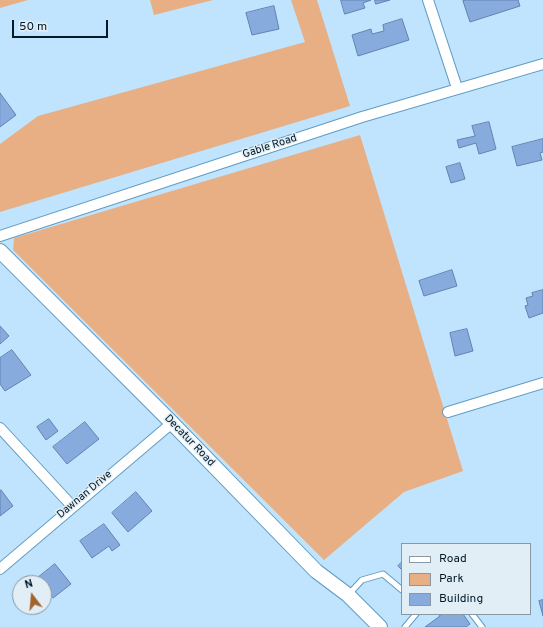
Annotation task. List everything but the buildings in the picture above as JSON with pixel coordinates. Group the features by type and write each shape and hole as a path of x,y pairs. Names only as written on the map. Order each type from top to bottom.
{"street":[{"path":"428,0 457,88"},
{"name":"Gable Road","path":"0,236 362,116 543,64"},
{"name":"Decatur Road","path":"0,251 172,423 316,572 348,595 380,627"},
{"path":"448,412 543,383"},
{"name":"Dawnan Drive","path":"0,569 72,506 172,423"},
{"path":"0,428 72,506"}],"lane":[{"path":"348,595 362,580 383,574 401,589"},
{"path":"405,627 415,615"},
{"path":"473,615 482,627"}],"green space":[{"path":"0,0 28,0 0,8"},
{"path":"150,0 213,0 154,15"},
{"path":"291,0 317,0 350,106 0,212 0,144 38,116 305,42"},
{"path":"360,135 463,471 404,492 324,560 13,250 14,238"}]}
